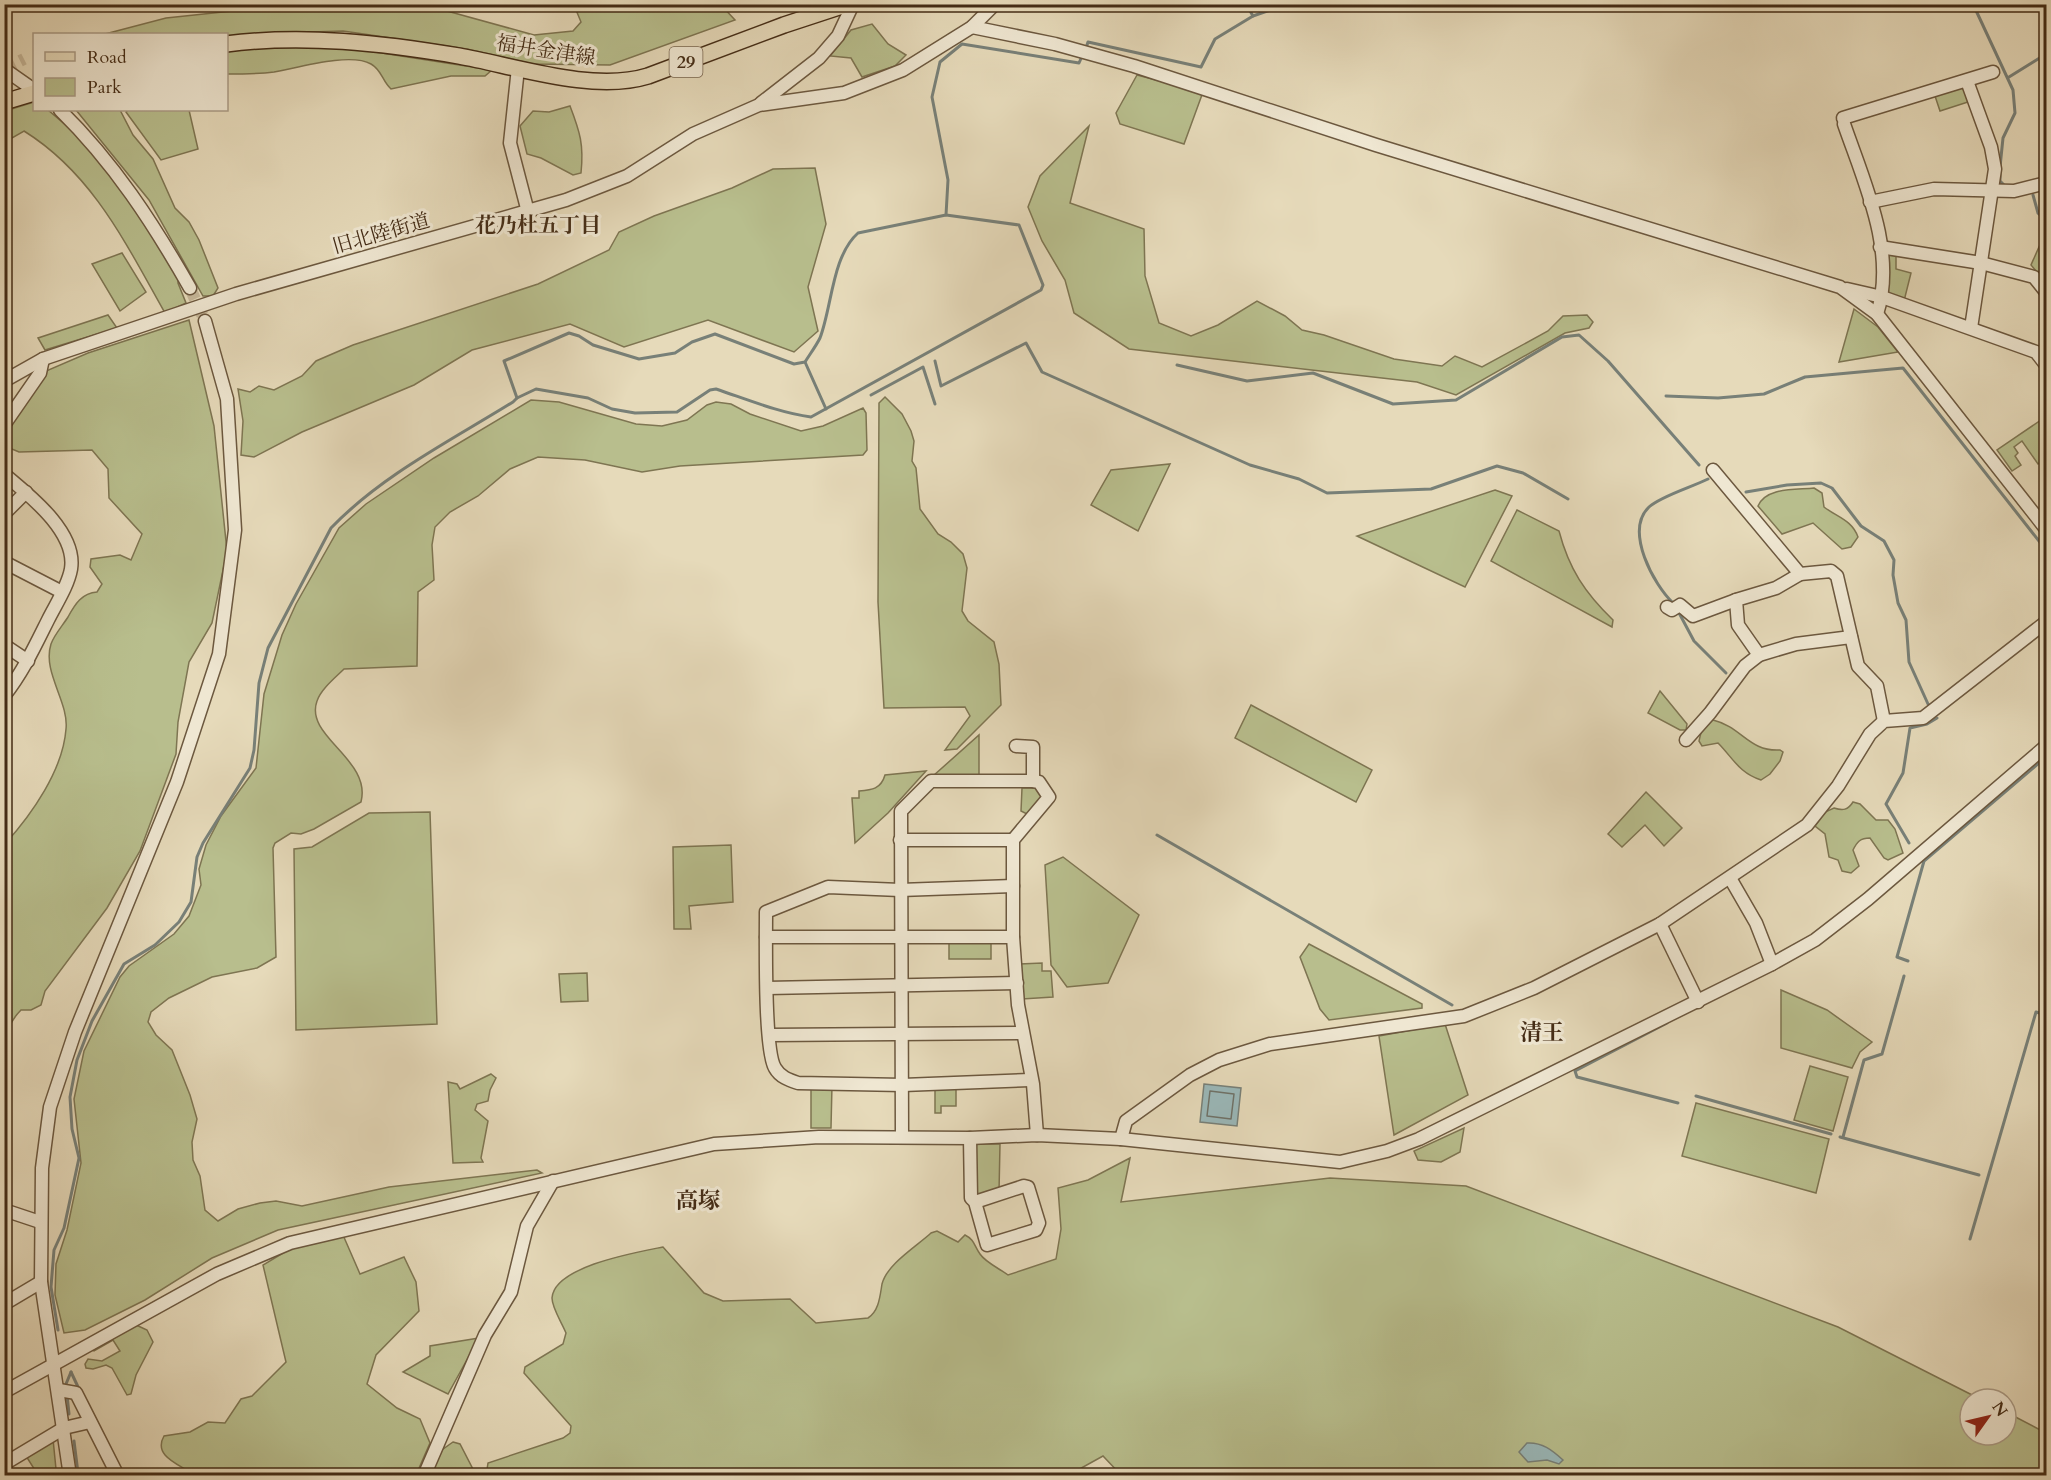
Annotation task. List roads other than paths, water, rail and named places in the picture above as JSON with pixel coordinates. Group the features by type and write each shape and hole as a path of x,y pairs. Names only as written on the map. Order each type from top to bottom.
{"main road":[{"name":"福井金津線","path":"228,44 287,39 357,42 442,53 585,79 638,79 784,25 850,4"},
{"path":"4,102 33,91"}],"street":[{"name":"旧北陸街道","path":"4,381 43,359 236,294 528,212 627,176 693,134 759,105 819,58 838,36 850,4"},
{"name":"旧北陸街道","path":"759,105 844,93 903,70 972,27 995,4"},
{"path":"972,27 1055,44 1134,66 1376,145 1840,287 1882,297 2036,352 2046,365"},
{"path":"518,68 510,143 528,212"},
{"path":"4,69 33,90"},
{"path":"1876,314 1882,297 1880,247 1870,202 1843,121 1993,72"},
{"path":"1967,81 1991,147 1995,169 1994,190 1971,328"},
{"path":"61,111 100,150 127,184 190,288"},
{"path":"1870,202 1934,189 2014,191 2046,183"},
{"path":"1880,247 1981,263 2034,277 2046,292"},
{"path":"1840,287 1876,314 2046,529"},
{"path":"70,1476 41,1282 42,1168 50,1107 75,1032 177,782 219,654 235,530 226,399 205,321"},
{"path":"2036,352 2046,343"},
{"path":"4,425 40,373 43,359"},
{"path":"1713,470 1800,574"},
{"path":"4,474 26,492 62,532 72,566 28,661 4,696"},
{"path":"4,514 26,492"},
{"path":"4,562 62,591"},
{"path":"1667,607 1672,610 1680,605 1693,616 1776,588 1800,574 1831,571 1837,576 1857,666 1877,686 1884,722"},
{"path":"1736,600 1738,625 1759,655"},
{"path":"1121,1139 1126,1121 1190,1075 1219,1060 1270,1044 1464,1016 1534,988 1660,924 1807,825 1838,786 1870,734 1884,722 1923,718 2046,622"},
{"path":"1686,740 1710,713 1745,666 1759,655 1796,644 1851,637"},
{"path":"4,645 28,661"},
{"path":"1016,746 1033,747 1033,781"},
{"path":"4,1392 217,1274 290,1244 714,1144 819,1137 970,1138 1037,1134 1121,1139 1308,1161 1340,1162 1376,1154 1419,1139 1698,1002 1815,940 1868,899 2046,746"},
{"path":"902,1137 901,811 931,781 1033,781 1039,782 1049,797 1013,840 1013,937 1022,1033 1030,1080 1033,1084 1037,1134"},
{"path":"900,840 1013,840"},
{"path":"1730,878 1756,923 1772,964"},
{"path":"1013,886 900,890 828,887 766,912 770,1035 773,1066 786,1079 798,1083 903,1085 1030,1080"},
{"path":"1660,924 1698,1002"},
{"path":"766,937 1013,937"},
{"path":"767,988 1017,983"},
{"path":"770,1035 1022,1033"},
{"path":"970,1138 971,1198 975,1202 987,1245 1036,1230 1039,1223 1028,1187 1024,1186 975,1202"},
{"path":"424,1476 485,1335 511,1292 527,1226 553,1181"},
{"path":"4,1210 40,1222"},
{"path":"4,1304 41,1282"},
{"path":"58,1390 76,1393 118,1476"},
{"path":"4,1464 63,1423 87,1417"}],"water":[{"path":"1204,1084 1241,1088 1237,1126 1200,1122"},
{"path":"1527,1443 1546,1447 1563,1460 1559,1464 1547,1460 1528,1462 1519,1452"}],"waterway":[{"path":"1246,4 1253,16"},
{"path":"1086,48 1088,42 1201,67 1215,39 1253,16 1287,4"},
{"path":"1973,4 2013,90 2015,113 2003,138 2000,167"},
{"path":"58,1330 51,1287 54,1250 64,1228 79,1158 72,1129 70,1097 77,1060 92,1021 124,964 155,945 179,922 191,902 197,857 203,843 250,768 254,750 259,683 268,648 331,528 372,491 395,475 513,402 517,398 504,361 569,333 593,345 639,359 675,353 692,342 715,334 794,364 805,362 820,338 843,255 849,243 858,233 946,215 948,180 932,97 940,62 962,44 1079,63 1083,54"},
{"path":"2009,77 2046,54"},
{"path":"2000,174 2000,181 2004,185"},
{"path":"2033,195 2038,213 2046,220"},
{"path":"517,398 536,389 588,398 612,409 635,413 677,412 710,390 716,389 775,409 811,417 1041,290 1043,285 1019,225 946,215"},
{"path":"1177,365 1247,381 1313,373 1393,404 1456,400 1562,337 1579,335 1608,361 1699,465"},
{"path":"935,361 941,386 1026,343 1042,372 1250,465 1299,479 1327,493 1431,489 1497,466 1523,473 1568,499"},
{"path":"805,362 826,409"},
{"path":"871,395 923,367 935,404"},
{"path":"1666,396 1718,398 1764,394 1805,377 1903,368 2046,550"},
{"path":"1673,603 1658,584 1644,557 1640,530 1642,517 1654,503 1708,479"},
{"path":"1746,492 1787,485 1821,483 1832,488 1861,526 1884,541 1894,560 1893,575 1898,603 1906,620 1909,662 1928,704"},
{"path":"1678,611 1694,641 1726,673"},
{"path":"1909,843 1886,804 1903,773 1910,728 1927,724 1937,718"},
{"path":"1908,961 1897,957 1924,861 2046,757"},
{"path":"1157,835 1452,1005"},
{"path":"1843,1137 1864,1060 1882,1054 1904,976"},
{"path":"1970,1239 2036,1012 2046,1015"},
{"path":"1667,1023 1575,1071 1577,1077 1678,1103"},
{"path":"1696,1096 1831,1134"},
{"path":"1840,1137 1979,1175"},
{"path":"71,1372 79,1389"},
{"path":"66,1384 71,1372"},
{"path":"67,1395 69,1414"},
{"path":"74,1441 78,1473"}],"tunnel":[{"path":"4,69 24,59"},
{"path":"190,288 205,321"}],"district":[{"name":"花乃杜五丁目","path":"538,225"},
{"name":"清王","path":"1542,1032"},
{"name":"高塚","path":"698,1200"}]}
